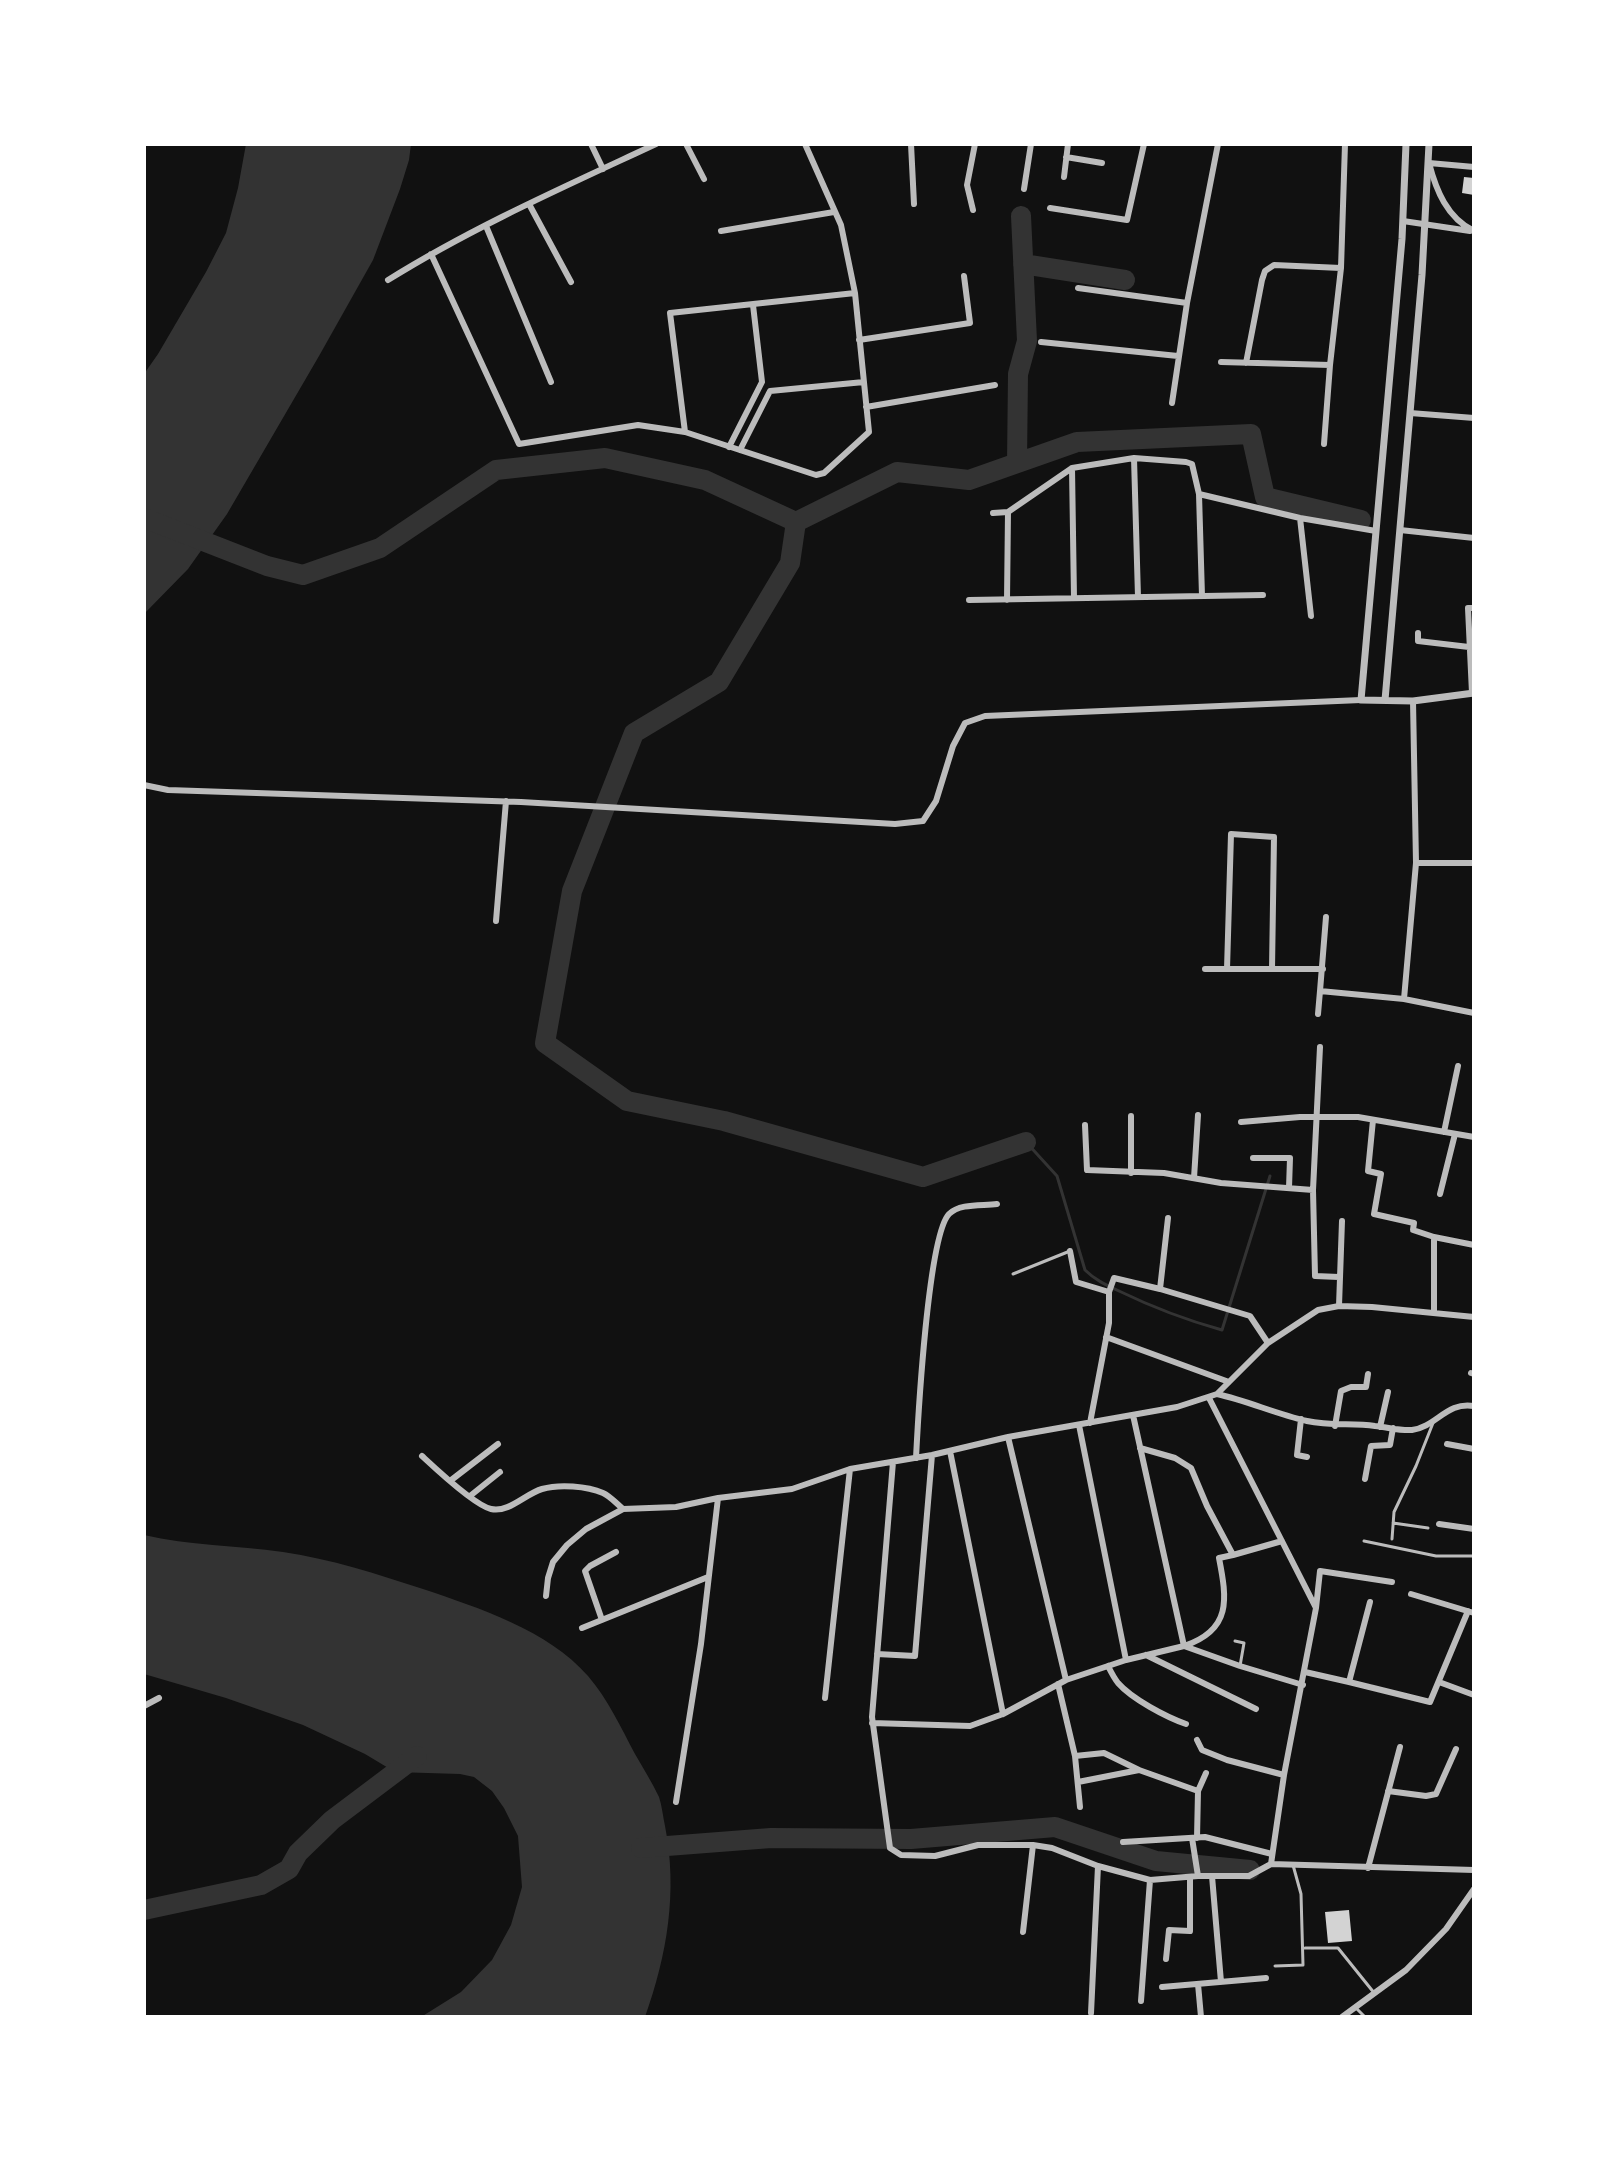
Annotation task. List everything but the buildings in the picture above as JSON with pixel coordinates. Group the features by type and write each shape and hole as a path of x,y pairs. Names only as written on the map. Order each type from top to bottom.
{"street":[{"path":"591,144 603,169"},
{"path":"388,280 431,254 529,204 656,144"},
{"path":"686,144 704,179"},
{"path":"431,254 516,440 522,445 558,436 638,425 685,432 816,475 824,473 869,432 855,293 841,225 805,144"},
{"path":"911,144 914,204"},
{"path":"973,210 967,185 975,144"},
{"path":"1024,189 1031,144"},
{"path":"1064,177 1068,144"},
{"path":"1050,208 1127,220 1144,144"},
{"path":"1172,403 1187,303 1218,144"},
{"path":"1324,444 1341,268 1345,144"},
{"path":"1361,700 1403,221 1406,144"},
{"path":"1385,700 1426,224 1429,144"},
{"path":"1066,157 1102,163"},
{"path":"1429,163 1474,167"},
{"path":"1429,163 1448,211 1474,231"},
{"path":"529,204 571,282"},
{"path":"721,231 834,212"},
{"path":"1403,221 1474,231"},
{"path":"486,226 551,382"},
{"path":"1246,363 1265,271 1274,265 1341,268"},
{"path":"859,340 970,323 964,276"},
{"path":"1078,288 1187,303"},
{"path":"685,432 670,313 855,293"},
{"path":"729,447 762,382 753,305"},
{"path":"1041,342 1178,356"},
{"path":"1221,362 1330,365"},
{"path":"762,382 770,391"},
{"path":"770,391 864,382"},
{"path":"866,407 995,385"},
{"path":"740,450 770,391"},
{"path":"1410,413 1474,418"},
{"path":"1134,458 1138,597"},
{"path":"993,513 1008,512 1072,468 1134,458 1192,464 1199,494 1202,596"},
{"path":"1072,468 1074,598"},
{"path":"1199,494 1300,518 1376,531"},
{"path":"1007,600 1008,512"},
{"path":"1300,518 1311,616"},
{"path":"1400,530 1474,538"},
{"path":"969,600 1263,595"},
{"path":"144,785 168,790 506,801 895,824 923,821 936,801 953,746 965,723 985,716 1361,700 1413,701 1473,693 1468,608 1474,608"},
{"path":"1418,633 1418,641 1469,647"},
{"path":"1404,999 1416,863 1413,701"},
{"path":"496,921 506,801"},
{"path":"1227,969 1231,834 1274,837 1272,969"},
{"path":"1416,863 1474,863"},
{"path":"1318,1014 1326,917"},
{"path":"1205,969 1323,969"},
{"path":"1320,991 1404,999 1474,1013"},
{"path":"1320,1047 1313,1190 1315,1276 1339,1277"},
{"path":"1444,1132 1458,1066"},
{"path":"1194,1178 1198,1115"},
{"path":"1131,1116 1131,1173"},
{"path":"1241,1122 1358,1117 1474,1137"},
{"path":"1373,1120 1368,1171 1381,1174 1374,1214 1414,1223 1413,1230 1434,1237 1474,1245"},
{"path":"1085,1125 1087,1170 1164,1173 1221,1183 1313,1190"},
{"path":"1440,1194 1455,1134"},
{"path":"1253,1158 1290,1158 1289,1188"},
{"path":"916,1458 925,1338 939,1237 947,1216 958,1208 997,1204"},
{"path":"1160,1289 1168,1218"},
{"path":"1339,1306 1342,1221"},
{"path":"1434,1237 1434,1312"},
{"path":"1070,1251 1076,1282 1109,1292"},
{"path":"1090,1423 1106,1337 1109,1292 1114,1278 1250,1316 1268,1343"},
{"path":"546,1596 553,1562 567,1545 586,1529 623,1509 676,1507 718,1498 792,1489 850,1469 1177,1407 1209,1398 1217,1394 1268,1343 1318,1310 1339,1306 1372,1307 1474,1317"},
{"path":"1106,1337 1229,1382"},
{"path":"1335,1426 1341,1391 1366,1387 1368,1374"},
{"path":"1380,1427 1388,1392"},
{"path":"1217,1394 1335,1426 1412,1430 1463,1404 1474,1406"},
{"path":"1209,1398 1316,1608"},
{"path":"1133,1415 1184,1646"},
{"path":"1301,1419 1297,1455 1307,1457"},
{"path":"1079,1425 1126,1660"},
{"path":"1365,1479 1371,1446 1390,1445 1393,1428"},
{"path":"1008,1437 1066,1680"},
{"path":"450,1481 498,1444"},
{"path":"1447,1444 1474,1449"},
{"path":"1140,1448 1175,1458 1191,1468 1233,1555"},
{"path":"950,1451 1003,1714"},
{"path":"877,1654 915,1656 932,1455"},
{"path":"422,1456 489,1509 503,1509 541,1489 559,1486 604,1494 623,1509"},
{"path":"893,1462 872,1723 890,1848 901,1855 935,1856 978,1845 1033,1845 1052,1848 1098,1866 1150,1880 1195,1874 1249,1876 1271,1864 1474,1870"},
{"path":"825,1698 850,1469"},
{"path":"470,1496 500,1472"},
{"path":"676,1802 701,1644 718,1498"},
{"path":"1439,1524 1474,1529"},
{"path":"872,1723 970,1726 1003,1714 1066,1680 1199,1641 1216,1627 1220,1619 1226,1593 1219,1558 1282,1541"},
{"path":"602,1620 585,1571 616,1552"},
{"path":"1271,1864 1320,1571 1392,1582"},
{"path":"582,1628 708,1577"},
{"path":"1305,1672 1430,1702 1471,1612 1411,1594"},
{"path":"1349,1682 1370,1602"},
{"path":"1184,1646 1303,1685"},
{"path":"1146,1655 1256,1709"},
{"path":"1108,1666 1119,1684 1131,1694 1186,1724"},
{"path":"1439,1682 1474,1695"},
{"path":"1058,1684 1075,1756 1080,1807"},
{"path":"144,1706 159,1698"},
{"path":"1197,1740 1202,1750 1284,1775"},
{"path":"1368,1868 1400,1747"},
{"path":"1388,1791 1426,1796 1436,1794 1456,1749"},
{"path":"1075,1756 1104,1753 1139,1770 1198,1791"},
{"path":"1078,1782 1139,1770"},
{"path":"1166,1959 1169,1930 1190,1931 1198,1791 1206,1773"},
{"path":"1123,1842 1205,1837 1272,1854"},
{"path":"1023,1932 1033,1845"},
{"path":"1091,2013 1098,1866"},
{"path":"1212,1876 1221,1982"},
{"path":"1141,2001 1150,1880"},
{"path":"1342,2017 1406,1970 1446,1929 1474,1889"},
{"path":"1162,1987 1266,1978"},
{"path":"1198,1984 1201,2017"}],"lane":[{"path":"1013,1274 1070,1251"},
{"path":"1392,1539 1394,1512 1434,1420"},
{"path":"1393,1523 1428,1528"},
{"path":"1364,1541 1436,1556 1474,1556"},
{"path":"1235,1641 1244,1643 1240,1666"},
{"path":"1275,1966 1303,1965 1301,1894 1293,1865"},
{"path":"1303,1948 1338,1948 1375,1994"},
{"path":"1356,2008 1365,2017"}],"shaded area":[{"path":"246,144 411,144 400,189 373,260 319,356 227,514 188,569 144,614 144,374 226,233"},
{"path":"144,1535 283,1552 371,1573 512,1622 572,1660 608,1704 656,1791 662,1808 669,1851 670,1899 664,1947 645,2017 421,2017 461,1992 492,1960 511,1925 522,1887 518,1836 504,1808 492,1791 474,1777 395,1772 303,1725 144,1674"}],"waterway":[{"path":"1017,463 1018,374 1027,341 1021,216"},
{"path":"1023,264 1125,280"},
{"path":"796,522 897,472 969,480 1077,442 1251,434 1265,497 1361,520"},
{"path":"144,518 267,566 303,575 380,548 496,470 605,458 705,480 796,522 790,563 719,682 634,733 572,891 545,1043 627,1101 724,1121 923,1177 1026,1142"},
{"path":"1026,1142 1057,1176 1085,1270 1101,1282 1144,1302 1222,1330 1270,1176"},
{"path":"144,1910 261,1885 289,1869 298,1853 332,1820 417,1756"},
{"path":"641,1848 771,1838 911,1839 1055,1827 1156,1861 1250,1870"}]}
